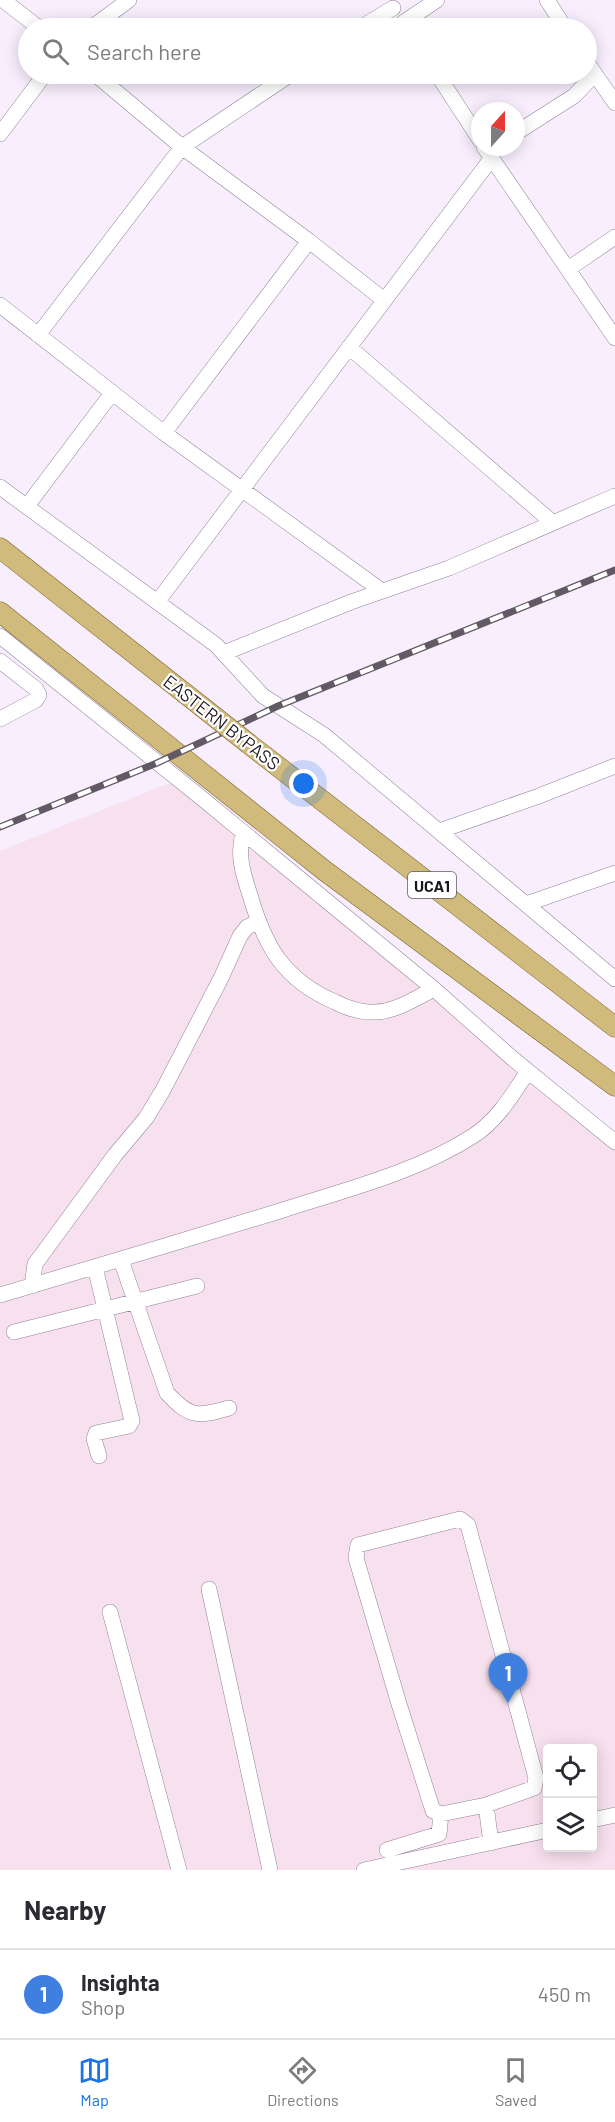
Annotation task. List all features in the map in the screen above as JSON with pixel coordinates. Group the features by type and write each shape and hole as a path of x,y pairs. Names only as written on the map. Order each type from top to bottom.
{"main road":[{"name":"EASTERN BYPASS","path":"0,548 615,1027"},
{"path":"0,612 325,871 615,1086"}],"street":[{"path":"3,0 26,18"},
{"path":"105,18 129,0"},
{"path":"414,18 436,0"},
{"path":"547,0 559,18"},
{"path":"373,18 391,4 401,18"},
{"path":"597,76 615,103"},
{"path":"0,134 38,84"},
{"path":"106,84 182,147 384,300"},
{"path":"38,335 182,147 276,84"},
{"path":"444,84 471,125"},
{"path":"525,127 574,96 581,84"},
{"path":"158,601 384,300 482,156"},
{"path":"492,156 615,338"},
{"path":"568,269 615,237"},
{"path":"164,433 309,241"},
{"path":"0,305 164,433 382,591"},
{"path":"349,347 552,522"},
{"path":"27,506 112,393"},
{"path":"0,487 158,601 224,653 263,696 324,735 615,979"},
{"path":"224,653 382,591 449,568 615,496"},
{"path":"0,636 434,989 528,1071 615,1142"},
{"path":"0,661 36,689 39,695 36,700 0,719"},
{"path":"439,831 539,796 615,765"},
{"path":"243,833 240,845 241,866 258,922 270,948 289,974 306,987 346,1007 376,1012 396,1008 434,989"},
{"path":"526,904 615,873"},
{"path":"32,1286 35,1264 115,1155 146,1118 221,978 240,936 247,927 258,922"},
{"path":"0,1295 121,1260 363,1184 451,1148 474,1135 493,1118 528,1071"},
{"path":"121,1260 167,1393 180,1407 196,1414 205,1415 229,1408"},
{"path":"95,1267 132,1421 129,1426 96,1433 94,1439 99,1456"},
{"path":"14,1332 197,1286"},
{"path":"460,1519 468,1525 536,1778 534,1788 486,1805 441,1814 434,1811 399,1704 356,1551 358,1545 460,1519"},
{"path":"209,1589 270,1870"},
{"path":"110,1612 179,1870"},
{"path":"486,1805 491,1843"},
{"path":"387,1850 439,1834 441,1814"},
{"path":"597,1819 615,1815"},
{"path":"364,1870 543,1831"}],"shaded area":[{"path":"177,780 615,1144 615,1870 0,1870 0,851"}],"railway":[{"path":"0,827 157,763 278,706 615,570"}],"place":[{"name":"Insighta","path":"508,1703"}]}
